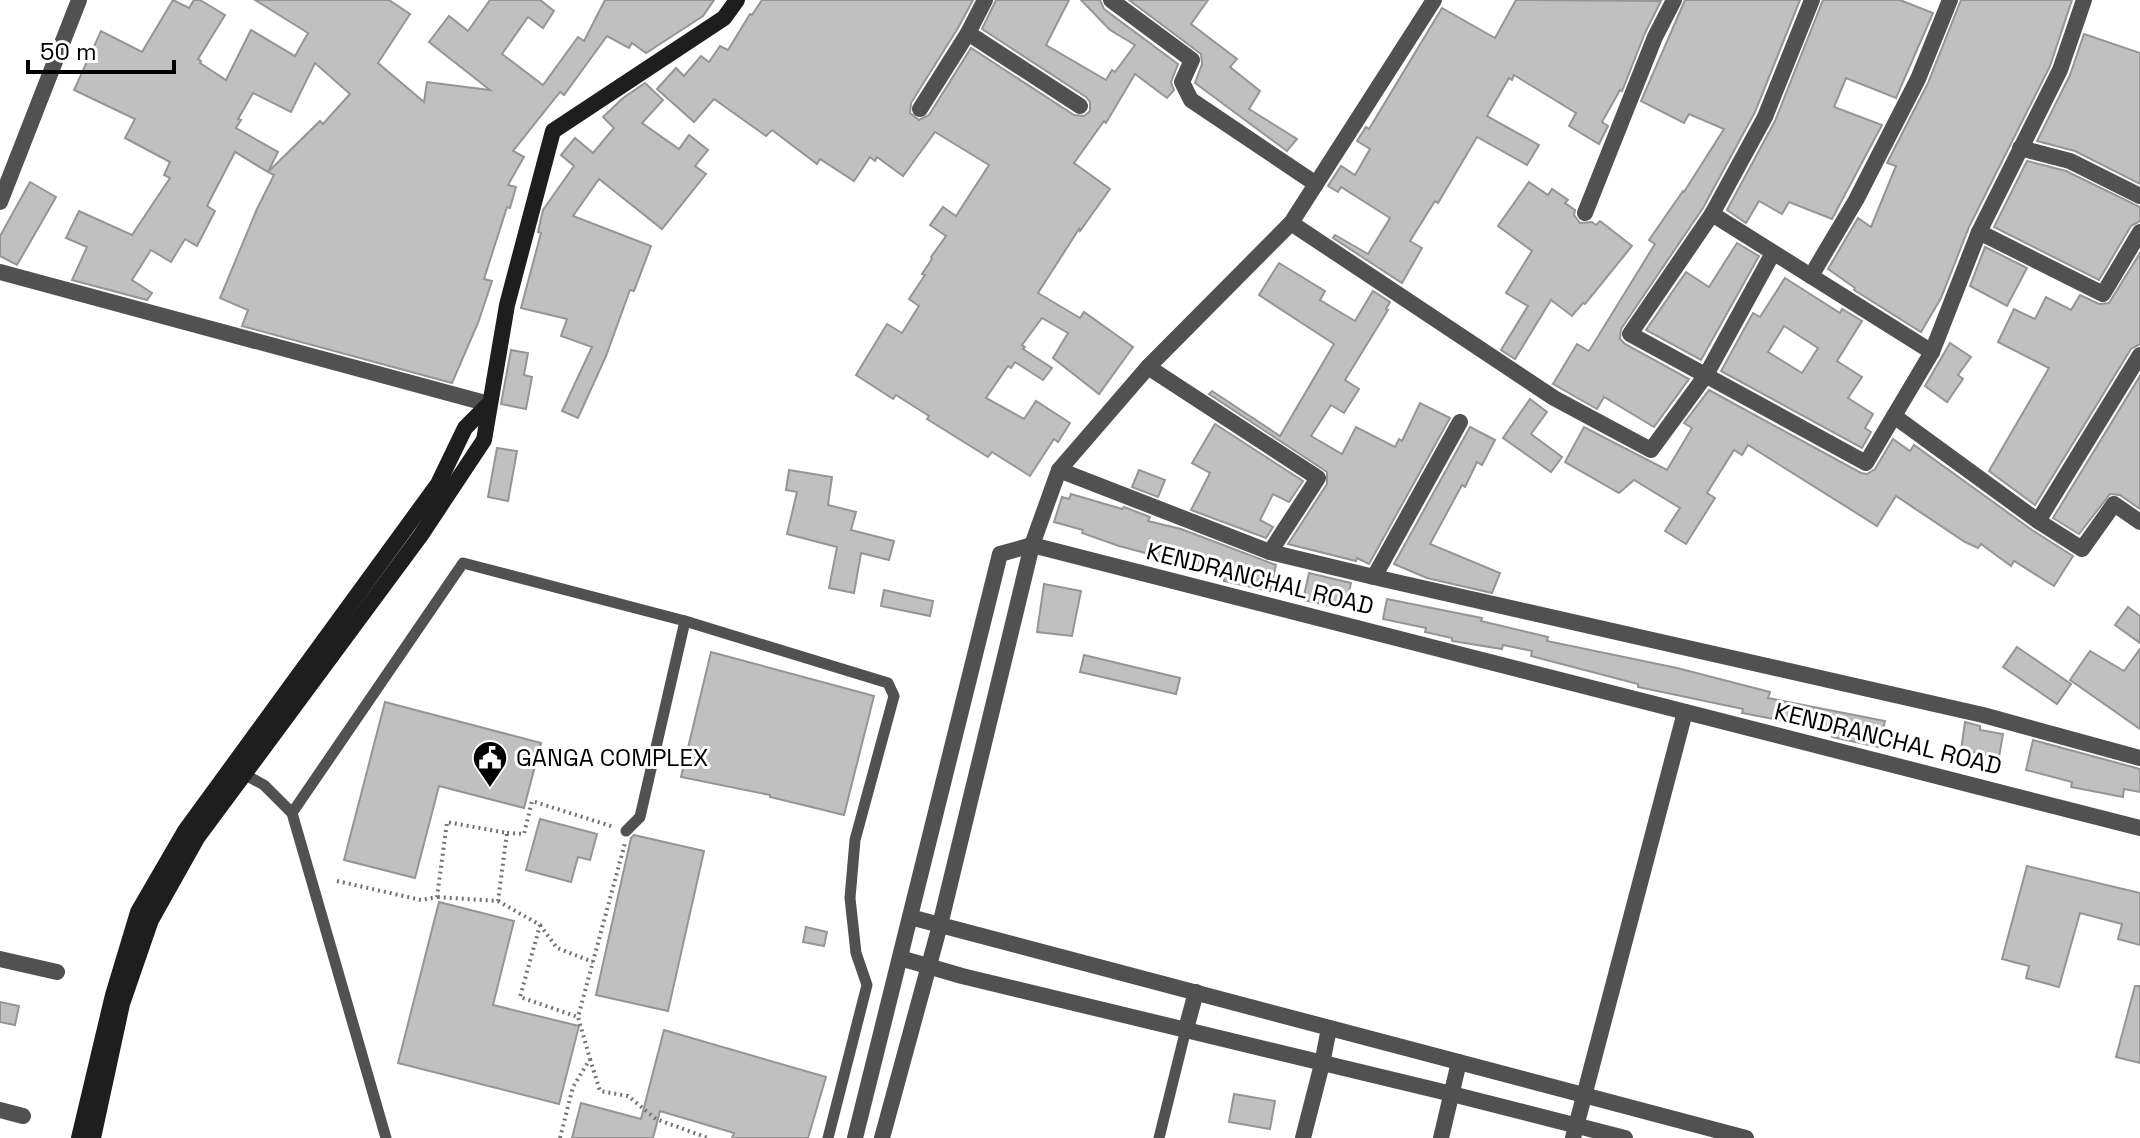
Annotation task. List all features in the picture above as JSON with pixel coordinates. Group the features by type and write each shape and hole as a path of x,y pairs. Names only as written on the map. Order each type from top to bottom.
{"main road":[{"path":"79,1138 113,995 138,912 185,831 238,771 437,511 484,440 507,305 553,131 724,18 737,0"},
{"path":"93,1138 122,1004 151,920 238,771"}],"street":[{"path":"0,202 79,0"},
{"path":"920,109 985,0"},
{"path":"1111,0 1192,60 1182,82 1191,100 1316,184"},
{"path":"882,1138 940,925 1032,545 1059,470 1148,367 1291,223 1434,0"},
{"path":"1585,213 1655,37 1674,0"},
{"path":"1812,0 1765,117 1712,214 1630,334 1866,463 1932,352 1979,232 2060,70 2084,0"},
{"path":"1811,276 1856,200 1918,79 1950,0"},
{"path":"968,33 1080,106"},
{"path":"2020,148 2070,161 2140,196"},
{"path":"1712,214 1932,352"},
{"path":"1291,223 1554,398 1651,450 1706,375 1773,253"},
{"path":"1979,232 2103,294 2140,232"},
{"path":"0,272 489,404"},
{"path":"2038,521 2140,355"},
{"path":"1148,367 1318,478 1270,552"},
{"path":"1894,416 2038,521 2082,549 2114,504 2140,522"},
{"path":"1374,577 1460,422"},
{"path":"1059,470 1270,552 1983,715 2140,758"},
{"path":"855,1138 1000,554 1032,545"},
{"name":"KENDRANCHAL ROAD","path":"1032,545 2140,828"},
{"path":"1575,1132 1685,712"},
{"path":"910,917 1583,1095 1714,1134 1746,1138"},
{"path":"900,958 1452,1094 1575,1132 1625,1138"},
{"path":"0,959 57,972"},
{"path":"1186,1029 1196,992"},
{"path":"1303,1138 1329,1028"},
{"path":"1441,1138 1459,1062"},
{"path":"0,1110 23,1116"}],"lane":[{"path":"292,813 463,563 685,621 888,683 894,696 855,840 850,898 856,953 867,985 828,1138"},
{"path":"626,831 640,817 685,621"},
{"path":"238,771 264,785 292,813 386,1138"},
{"path":"1159,1138 1186,1029"}],"path":[{"path":"437,897 447,822 524,834 532,801 626,831 623,855 578,1017 600,1091 628,1096 656,1119 708,1138"},
{"path":"498,901 507,833"},
{"path":"337,881 421,900 437,897 498,901 540,925 557,948 593,962"},
{"path":"540,925 520,997 578,1017"},
{"path":"560,1138 573,1087 590,1059"}],"building":[{"path":"173,0 189,8 194,0 200,0 225,15 198,59 226,80 251,30 295,56 308,33 255,0 389,0 410,14 378,63 424,102 427,82 490,90 429,42 449,16 468,31 490,0 540,0 554,11 543,28 528,17 502,54 543,85 578,37 584,41 605,0 714,0 703,16 646,53 632,43 629,48 607,36 564,95 560,92 513,151 524,157 508,185 516,187 484,279 492,281 452,383 242,326 248,310 220,298 274,175 268,172 235,152 207,206 215,211 197,246 185,239 171,262 151,250 132,280 152,293 147,300 72,280 87,247 66,238 79,211 132,235 170,178 164,175 170,162 125,138 135,119 74,90 101,31 142,52","holes":["315,63 350,94 323,124 320,121 268,172 278,152 236,128 241,120 238,119 253,93 291,112"]},
{"path":"762,0 973,0 911,103 910,113 919,120 929,115 971,48 1074,115 1084,116 1090,111 1090,102 1086,97 982,29 996,0 1069,0 1046,45 1106,80 1135,45 1110,30 1081,0 1100,0 1104,9 1178,64 1171,82 1174,90 1167,98 1135,74 1106,123 1104,121 1074,163 1110,189 1079,229 1038,293 1080,318 1084,312 1133,347 1099,394 1053,358 1068,333 1042,318 1022,345 1025,347 1023,349 1052,368 1043,380 1015,362 1011,368 1008,366 986,398 1024,419 1036,401 1070,423 1058,442 1054,439 1030,476 992,452 988,457 927,419 929,416 896,395 893,399 856,375 887,324 902,333 919,306 909,299 946,236 930,225 943,207 956,216 989,165 935,132 903,176 877,157 875,161 870,157 854,181 820,159 817,164 772,130 766,136 714,99 694,122 657,89 676,68 684,76 701,56 709,62 720,46 728,50"},
{"path":"1129,0 1208,0 1191,24 1237,59 1230,67 1260,91 1249,109 1297,139 1287,151 1195,83 1202,64 1201,54"},
{"path":"1516,0 1661,1 1622,91 1602,122 1608,126 1599,144 1569,126 1576,113 1514,75 1512,80 1509,78 1487,116 1539,145 1527,165 1477,137 1438,203 1435,201 1410,241 1422,248 1402,283 1333,238 1335,235 1368,254 1390,218 1341,187 1338,192 1328,186 1341,166 1355,175 1370,149 1357,141 1366,127 1369,129 1442,8 1495,38"},
{"path":"1685,0 1800,0 1755,112 1703,208 1621,329 1620,339 1625,344 1689,379 1654,427 1604,397 1597,409 1553,384 1577,344 1589,351 1655,244 1649,240 1724,129 1689,114 1684,123 1641,101"},
{"path":"1823,0 1900,0 1933,13 1896,98 1846,78 1834,107 1882,125 1832,219 1789,202 1782,214 1759,201 1746,223 1727,210 1775,121"},
{"path":"1961,0 2072,0 2050,66 1969,227 1941,298 1921,332 1854,290 1828,269 1858,218 1871,227 1896,166 1887,163 1928,83"},
{"path":"2084,34 2140,53 2140,184 2075,151 2037,141 2070,75"},
{"path":"645,83 663,100 642,123 679,149 689,135 708,150 695,166 706,174 662,229 599,179 573,216 651,246 578,418 562,411 592,347 561,336 567,319 521,308 541,233 538,232 543,210 574,166 561,155 575,138 593,153 614,128 603,117"},
{"path":"2027,161 2066,171 2140,207 2140,221 2131,226 2099,280 1994,227"},
{"path":"30,182 56,197 17,265 0,256 0,236"},
{"path":"1529,182 1548,195 1552,189 1568,200 1565,203 1575,210 1574,215 1580,223 1592,222 1596,225 1600,221 1632,246 1572,316 1551,300 1515,359 1501,350 1528,306 1506,293 1532,251 1498,226"},
{"path":"1737,243 1759,256 1701,360 1646,330 1686,272 1709,287"},
{"path":"1985,247 2027,268 2007,306 1970,286"},
{"path":"2140,253 2140,344 2131,349 2035,505 1989,471 2049,368 1998,342 2014,309 2035,319 2046,297 2071,310 2080,295 2099,304 2109,303"},
{"path":"1279,263 1325,291 1320,300 1355,321 1373,291 1390,302 1345,380 1359,389 1344,413 1331,405 1311,436 1342,454 1356,427 1395,447 1399,439 1402,441 1420,403 1450,418 1369,564 1357,558 1356,561 1288,544 1327,484 1327,472 1209,394 1212,391 1280,436 1334,344 1259,295"},
{"path":"1785,278 1840,313 1842,309 1862,321 1837,361 1862,377 1848,398 1873,414 1865,428 1871,432 1862,448 1721,371 1753,313 1760,317","holes":["1784,326 1818,348 1802,373 1768,352"]},
{"path":"1950,343 1971,357 1958,375 1963,379 1947,402 1925,386"},
{"path":"511,350 528,353 524,375 532,377 526,409 501,404"},
{"path":"2140,376 2140,509 2120,495 2110,494 2079,534 2053,518"},
{"path":"1709,390 1861,473 1867,474 1875,469 1893,439 1910,451 1914,445 2073,556 2054,586 2014,561 2011,566 1981,544 1978,548 1965,542 1896,496 1877,526 1748,445 1742,455 1734,450 1707,493 1715,498 1686,544 1665,531 1680,508 1634,480 1619,493 1565,462 1584,427 1667,470 1692,428 1684,423"},
{"path":"1530,399 1547,412 1531,434 1562,457 1551,472 1503,438"},
{"path":"1215,424 1303,481 1289,502 1273,494 1260,520 1273,527 1266,538 1191,510 1210,473 1192,463"},
{"path":"1470,427 1495,440 1482,465 1477,462 1465,487 1462,485 1430,544 1500,573 1492,593 1427,578 1394,564"},
{"path":"497,448 517,451 508,501 488,497"},
{"path":"789,470 832,477 828,505 856,512 851,530 894,541 889,560 861,553 854,593 829,588 837,547 787,534 797,492 786,490"},
{"path":"1139,470 1165,480 1158,497 1132,487"},
{"path":"1071,494 1122,509 1124,507 1150,517 1148,521 1181,529 1276,565 1270,591 1224,581 1225,574 1119,546 1082,533 1083,530 1054,522 1062,497 1069,499"},
{"path":"1309,573 1351,583 1345,609 1303,600"},
{"path":"1044,584 1081,591 1072,636 1037,632"},
{"path":"884,590 933,601 930,616 881,606"},
{"path":"1387,599 1482,618 1481,621 1548,637 1547,641 1677,668 1770,692 1768,698 1885,721 1879,747 1832,737 1832,733 1799,724 1742,713 1743,709 1638,687 1638,684 1531,656 1532,651 1452,641 1452,638 1425,632 1426,628 1383,619"},
{"path":"2128,607 2140,616 2140,643 2115,625"},
{"path":"2017,647 2071,684 2057,704 2003,667"},
{"path":"2140,649 2140,729 2070,680 2090,651 2124,671"},
{"path":"711,652 874,696 844,815 770,795 681,777"},
{"path":"1084,655 1180,678 1176,694 1080,672"},
{"name":"GANGA COMPLEX","path":"385,702 541,743 524,808 439,786 415,878 344,860"},
{"path":"1965,722 1980,726 1980,730 2003,734 1999,757 1961,750"},
{"path":"2033,740 2140,769 2140,792 2124,789 2123,797 2071,787 2072,782 2026,770"},
{"path":"540,819 597,834 590,860 578,857 571,882 526,870"},
{"path":"634,835 704,851 668,1011 596,995"},
{"path":"2027,866 2140,893 2140,945 2118,939 2122,924 2080,913 2059,987 2026,978 2029,966 2002,959"},
{"path":"439,902 514,921 493,1005 579,1026 559,1104 398,1063"},
{"path":"806,927 827,932 824,946 803,942"},
{"path":"2135,986 2140,986 2140,1063 2116,1057"},
{"path":"0,1002 19,1006 15,1025 0,1022"},
{"path":"664,1030 826,1077 808,1138 732,1138 734,1133 660,1111 653,1138 572,1138 581,1103 641,1119"},
{"path":"1234,1094 1275,1101 1270,1129 1229,1122"}],"place":[{"name":"GANGA COMPLEX","path":"490,789"}]}
